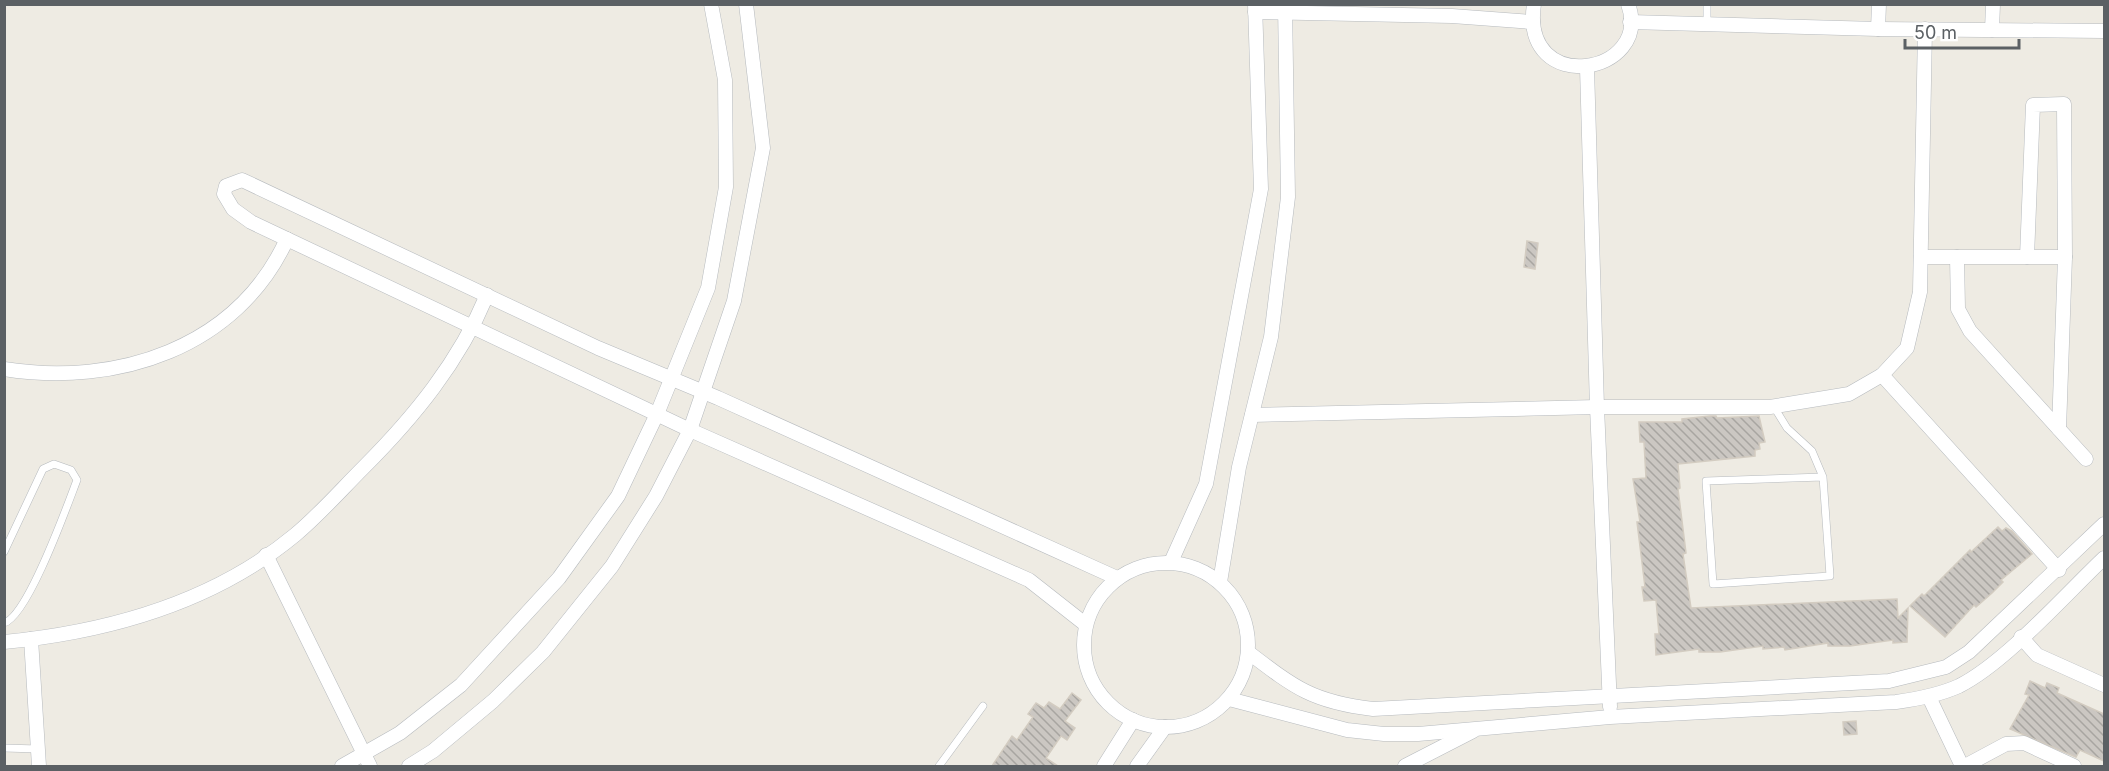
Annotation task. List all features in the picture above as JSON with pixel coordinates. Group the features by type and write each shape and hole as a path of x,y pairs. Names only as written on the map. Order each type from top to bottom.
{"street":[{"path":"342,766 367,761 460,685 559,578 618,496 673,380 708,288 726,187 725,80 711,4"},
{"path":"409,766 433,752 543,652 612,566 656,496 690,430 734,301 763,148 746,4"},
{"path":"1534,4 1532,22 1535,36 1544,51 1556,61 1572,67 1587,68 1604,63 1617,53 1626,41 1630,22 1628,4"},
{"path":"1878,4 1878,29"},
{"path":"1992,4 1992,30"},
{"path":"1171,562 1206,484 1261,189 1255,8 1452,10 1532,22"},
{"path":"1220,582 1239,467 1271,337 1288,197 1285,8"},
{"path":"1630,22 1878,29 2104,31"},
{"path":"1252,415 1597,407 1774,407 1849,394 1882,375 1907,348 1920,292 1925,29"},
{"path":"1587,68 1597,407 1610,717"},
{"path":"2027,256 2033,105 2064,104 2065,256 2059,429"},
{"path":"1086,624 1029,580 690,430 251,222 233,209 224,194 226,186 242,180 598,348 703,392 1117,578"},
{"path":"4,369 42,375 117,370 168,354 216,325 260,285 287,239"},
{"path":"1921,257 2065,256"},
{"path":"1957,257 1958,309 1970,331 2086,459"},
{"path":"4,642 31,639 158,611 238,574 295,535 402,430 448,368 473,327 487,295"},
{"path":"1882,375 2058,570"},
{"path":"1248,652 1293,687 1343,705 1373,709 1610,698 1889,681 1918,676 1946,667 1969,652 2104,524"},
{"path":"266,555 367,761"},
{"path":"1228,699 1356,731 1418,734 1610,717 1896,702 1929,697 1959,685 1986,669 2104,558"},
{"path":"1171,562 1197,568 1220,582 1237,602 1246,626 1248,652 1242,677 1228,699 1211,714 1189,724 1165,728 1133,720 1109,704 1092,681 1083,653 1086,624 1097,598 1117,578 1142,565 1171,562"},
{"path":"2021,637 2037,656 2104,685"},
{"path":"31,639 39,766"},
{"path":"1929,697 1964,766 2006,744 2024,743 2074,766"},
{"path":"1104,766 1133,720"},
{"path":"1405,766 1480,727"},
{"path":"1137,766 1165,728"}],"lane":[{"path":"1707,4 1707,25"},
{"path":"1774,407 1787,428 1812,451 1823,477 1830,576 1713,584 1706,481 1823,477"},
{"path":"4,552 43,469 54,464 71,470 77,480 25,603 11,621 4,623"},
{"path":"939,766 983,706"},
{"path":"4,748 38,749"}],"building":[{"path":"1527,241 1538,243 1535,269 1524,267"},
{"path":"1710,416 1717,418 1759,416 1765,442 1759,443 1760,449 1755,450 1755,456 1678,464 1680,488 1678,489 1686,553 1683,554 1691,608 1897,599 1898,618 1908,608 1907,642 1893,643 1893,640 1850,646 1828,646 1828,643 1785,650 1784,647 1763,649 1763,646 1720,652 1699,652 1699,649 1656,655 1655,634 1659,634 1656,600 1644,601 1642,587 1645,587 1637,522 1640,522 1633,479 1646,478 1644,442 1640,442 1639,422 1682,422 1682,419"},
{"path":"1998,527 2002,531 2006,528 2012,531 2032,554 2001,580 2003,582 1992,593 1976,607 1974,605 1945,637 1910,606 1922,594 1924,596 1970,550 1971,552"},
{"path":"2030,681 2045,688 2047,683 2059,688 2057,693 2104,714 2104,761 2080,750 2076,757 2010,729 2029,695 2025,694"},
{"path":"1072,693 1081,700 1065,721 1075,728 1067,740 1061,736 1046,758 1058,766 992,766 1012,736 1017,740 1033,717 1028,714 1036,703 1044,708 1049,702 1060,709"},
{"path":"1856,721 1857,734 1844,735 1843,722"}]}
